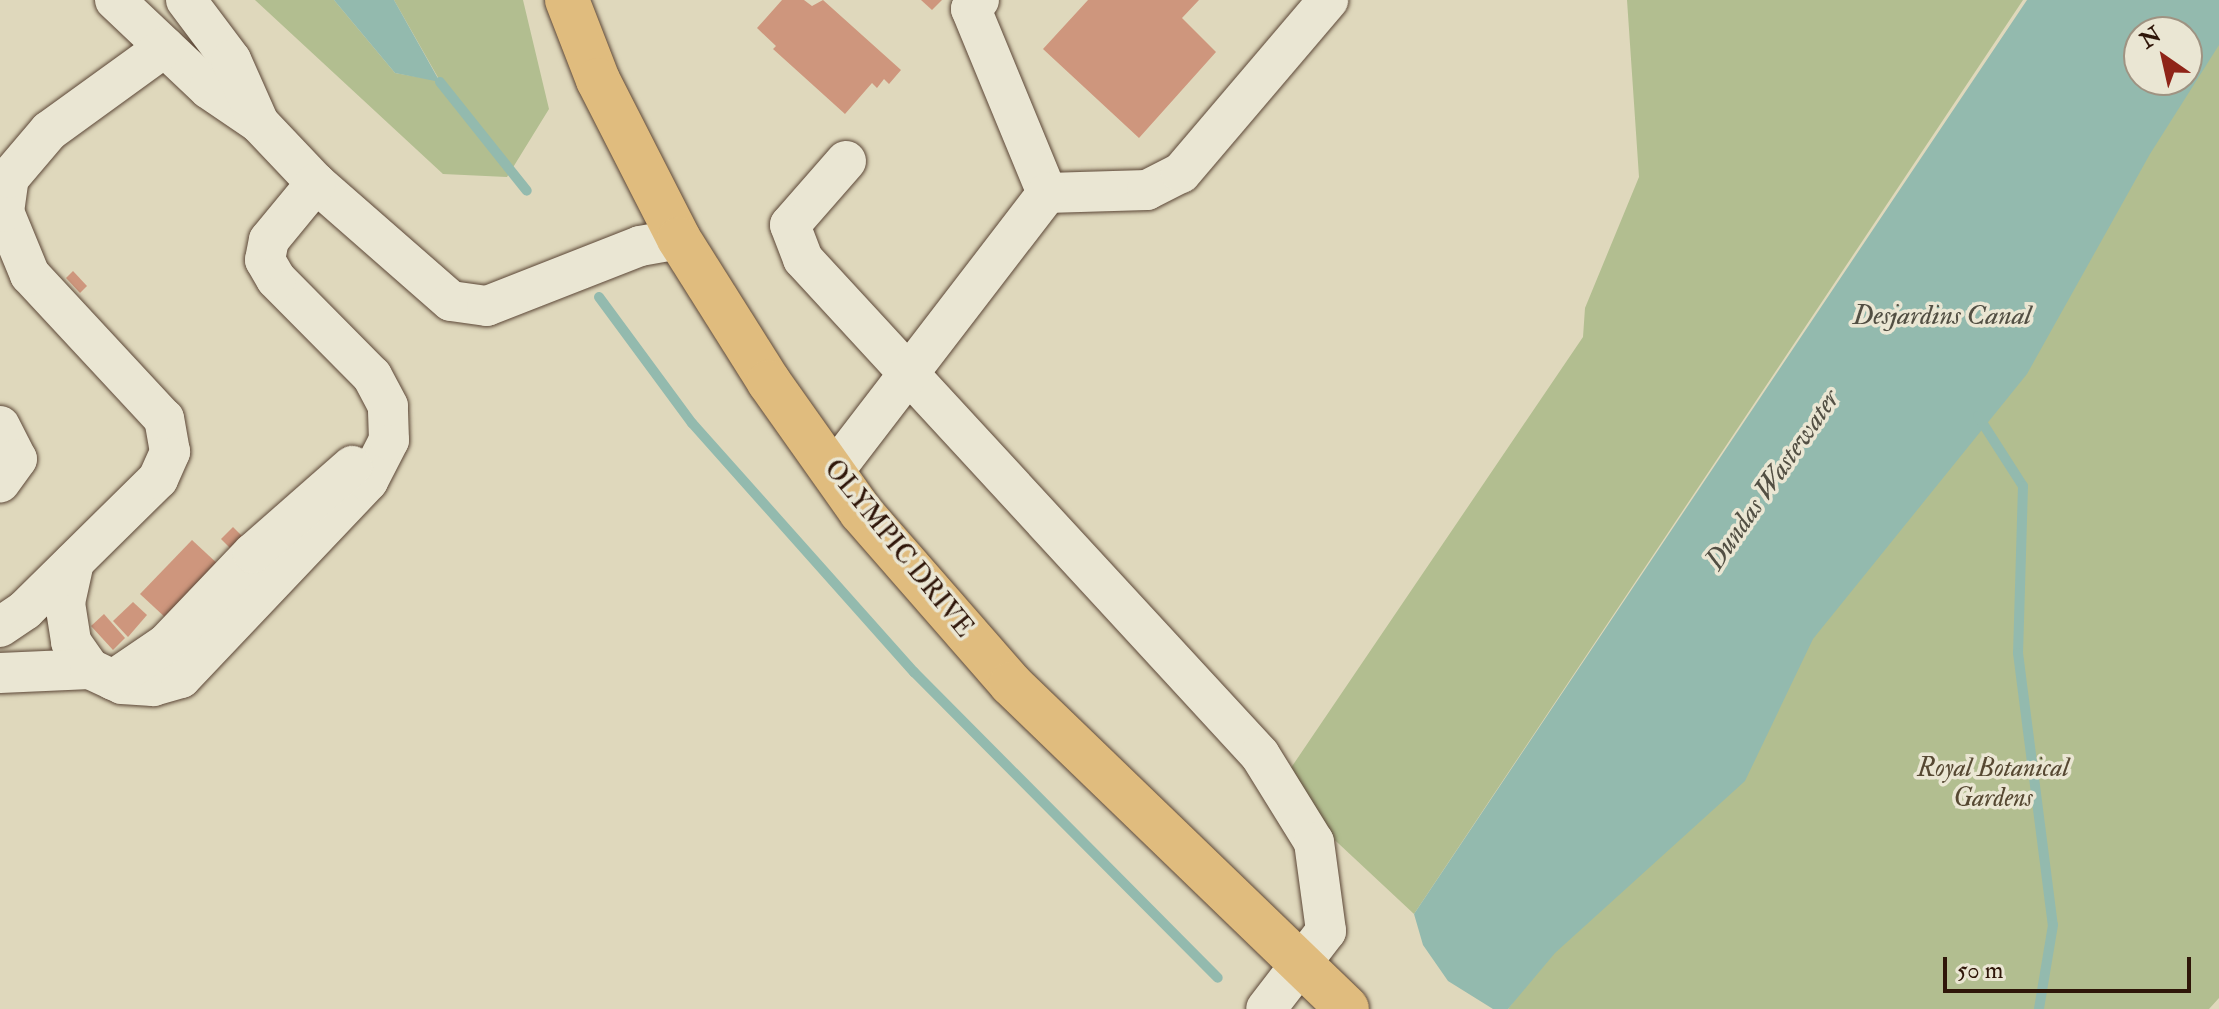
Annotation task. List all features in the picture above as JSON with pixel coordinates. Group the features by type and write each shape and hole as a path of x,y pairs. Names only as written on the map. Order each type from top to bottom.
{"main road":[{"name":"OLYMPIC DRIVE","path":"567,0 598,80 679,239 833,472 1011,684 1347,1009"}],"street":[{"path":"115,0 209,89 259,123 316,183 451,301 487,306 640,246 679,239"},
{"path":"186,0 231,60 259,123"},
{"path":"979,0 971,9 1047,193"},
{"path":"1047,193 1147,190 1181,173 1328,0"},
{"path":"0,627 25,610 158,479 170,452 164,419 30,275 7,240 4,212 9,178 49,131 165,47"},
{"path":"846,161 790,225 803,259 1260,755 1314,842 1326,931 1298,961 1266,1009"},
{"path":"0,673 101,674 153,686 181,678 368,481 386,446 388,406 372,376 276,279 265,260 269,240 316,183"},
{"path":"833,472 1047,193"},
{"path":"0,426 17,459 0,482"},
{"path":"74,562 65,603 71,642 101,674"}],"green space":[{"path":"255,0 334,0 395,73 440,81 394,0 523,0 549,109 507,177 443,174"},
{"path":"1627,0 2023,0 1414,914 1278,787 1583,337 1585,308 1639,177"},
{"name":"Royal Botanical Gardens","path":"2219,0 2219,998 2209,1009 1508,1009 2175,96 2203,96 2203,16"}],"water":[{"path":"334,0 394,0 440,82 395,73"},
{"name":"Desjardins Canal","path":"2027,0 2219,0 2219,45 2203,70 2203,16 2123,16 2123,96 2187,96 2150,154 2027,374 1813,639 1745,781 1555,953 1508,1009 1493,1009 1448,981 1423,945 1414,914"}],"building":[{"path":"782,0 804,0 812,6 823,0 901,70 889,84 884,79 877,88 872,83 845,114 773,49 776,46 757,28"},
{"path":"921,0 942,0 932,10"},
{"path":"1088,0 1199,0 1182,18 1216,52 1139,138 1043,49"},
{"path":"73,271 87,286 80,293 66,278"},
{"path":"233,527 245,539 233,551 221,539"},
{"path":"192,540 220,566 168,620 140,594"},
{"path":"133,602 147,615 128,637 113,621"},
{"path":"104,614 125,638 113,650 91,626"}],"waterway":[{"path":"440,82 527,191"},
{"path":"599,297 692,423 914,672 1218,978"},
{"path":"1978,416 2023,486 2018,653 2053,925 2039,1009"}],"water label":[{"name":"Dundas Wastewater","path":"1773,480"}]}
